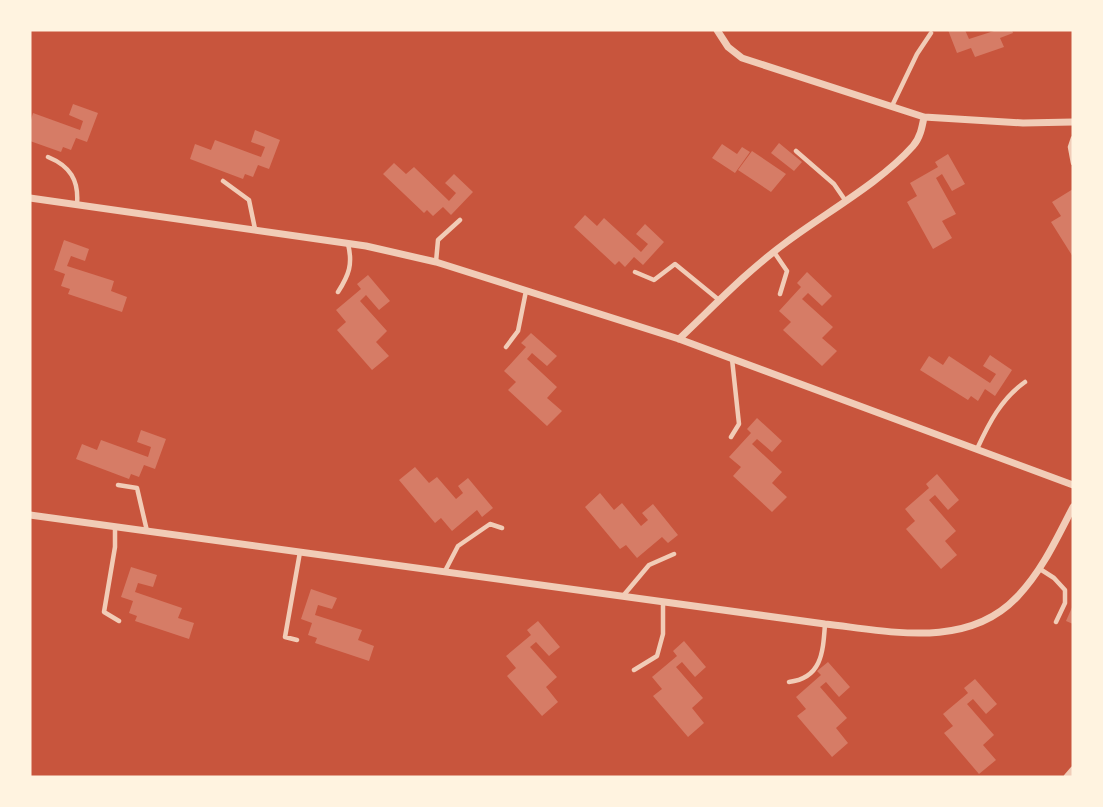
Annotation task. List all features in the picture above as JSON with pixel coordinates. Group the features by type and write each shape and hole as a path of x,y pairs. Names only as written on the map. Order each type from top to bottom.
{"street":[{"path":"717,30 728,47 742,58 924,117 1023,123 1073,122"},
{"path":"679,339 774,252 891,167 915,144 924,117"},
{"path":"30,198 348,243 436,262 679,339 1073,485"},
{"path":"30,515 899,633 956,631 978,625 998,613 1017,598 1039,569 1073,506"},
{"path":"1067,777 1073,770"}],"lane":[{"path":"892,106 917,54 931,33"},
{"path":"1073,138 1070,146 1073,163"},
{"path":"796,151 834,184 845,200"},
{"path":"48,157 67,167 78,188 77,204"},
{"path":"223,181 249,200 255,230"},
{"path":"436,262 439,240 460,220"},
{"path":"338,292 348,276 352,261 348,243"},
{"path":"774,252 787,271 780,293"},
{"path":"635,272 654,279 674,264 719,301"},
{"path":"506,347 518,331 526,290"},
{"path":"731,436 739,424 732,358"},
{"path":"977,449 1008,394 1025,383"},
{"path":"118,485 137,488 147,531"},
{"path":"444,572 458,546 490,524 502,528"},
{"path":"115,527 115,547 104,612 119,621"},
{"path":"297,640 285,637 300,552"},
{"path":"623,597 649,565 674,554"},
{"path":"1039,569 1054,578 1065,590 1065,603 1056,622"},
{"path":"634,670 657,656 663,634 663,602"},
{"path":"789,682 807,678 820,662 825,624"}],"building":[{"path":"948,30 965,30 969,39 997,30 1012,30 1013,33 1000,38 1004,47 975,57 971,48 957,53"},
{"path":"73,104 98,113 87,142 76,138 71,150 63,147 61,152 30,141 33,113 80,130 83,121 69,115"},
{"path":"255,130 280,140 269,169 258,165 253,177 245,174 243,179 190,159 195,144 211,150 215,140 261,157 265,147 251,142"},
{"path":"779,143 802,162 794,171 771,153"},
{"path":"722,144 737,154 742,147 750,152 735,173 712,158"},
{"path":"752,151 786,174 771,192 738,170"},
{"path":"948,154 965,184 952,191 942,174 936,178 956,214 942,221 952,238 933,249 907,202 917,196 910,183 938,167 935,162"},
{"path":"394,163 406,174 414,167 449,201 456,193 445,183 454,174 473,192 451,215 443,207 433,216 427,210 424,213 383,174"},
{"path":"1073,189 1073,257 1051,222 1061,216 1052,202"},
{"path":"585,215 597,226 604,218 641,252 648,244 636,234 645,224 664,242 643,265 634,257 625,267 619,261 615,265 574,227"},
{"path":"64,240 89,249 85,261 71,256 67,266 114,281 111,291 127,297 122,312 68,294 70,289 61,286 65,274 54,270"},
{"path":"807,272 832,296 822,306 808,293 802,299 833,327 822,338 837,351 822,366 783,330 791,322 779,311 801,287 797,283"},
{"path":"368,275 390,301 379,310 366,295 360,301 387,331 376,342 389,356 372,370 337,330 346,322 336,310 361,289 357,284"},
{"path":"531,333 557,356 547,366 532,353 527,359 557,387 547,398 562,411 547,426 508,390 516,382 504,371 526,347 521,343"},
{"path":"990,355 1012,370 995,396 985,389 978,401 971,396 968,400 920,370 929,356 943,365 949,356 990,383 996,374 983,366"},
{"path":"757,418 782,441 772,452 757,439 752,444 782,472 772,483 787,497 772,512 733,476 741,467 729,457 751,433 747,429"},
{"path":"141,430 166,439 155,469 144,465 139,477 131,474 129,479 76,459 82,444 97,450 101,440 148,457 151,447 137,442"},
{"path":"415,467 429,483 437,477 456,499 463,493 458,486 468,478 493,508 482,517 477,510 452,531 441,518 435,523 399,480"},
{"path":"937,474 959,500 948,510 935,495 929,500 956,531 945,541 957,555 941,569 906,529 915,521 905,509 929,488 926,484"},
{"path":"600,493 614,510 622,503 641,526 648,520 642,513 653,504 678,535 668,543 662,537 637,558 626,545 620,549 585,507"},
{"path":"131,567 157,575 153,587 138,583 135,592 182,608 178,618 194,623 189,639 135,621 137,616 129,613 133,601 121,597"},
{"path":"311,589 337,598 332,609 318,605 315,615 362,630 358,640 374,646 369,661 315,643 317,638 308,635 312,623 301,619"},
{"path":"1073,605 1073,624 1066,621"},
{"path":"538,621 560,647 549,656 536,642 530,647 557,677 546,687 558,702 542,716 507,676 516,668 506,656 531,635 527,630"},
{"path":"684,641 706,667 695,677 682,662 676,667 703,698 692,708 704,723 688,737 653,696 662,689 652,677 677,656 673,651"},
{"path":"828,662 850,687 839,697 826,682 820,687 847,718 836,728 848,743 832,757 797,716 806,709 796,697 821,675 817,671"},
{"path":"975,679 997,704 986,714 973,699 967,704 994,735 983,745 996,760 979,774 944,733 953,726 943,714 968,693 964,688"}]}
